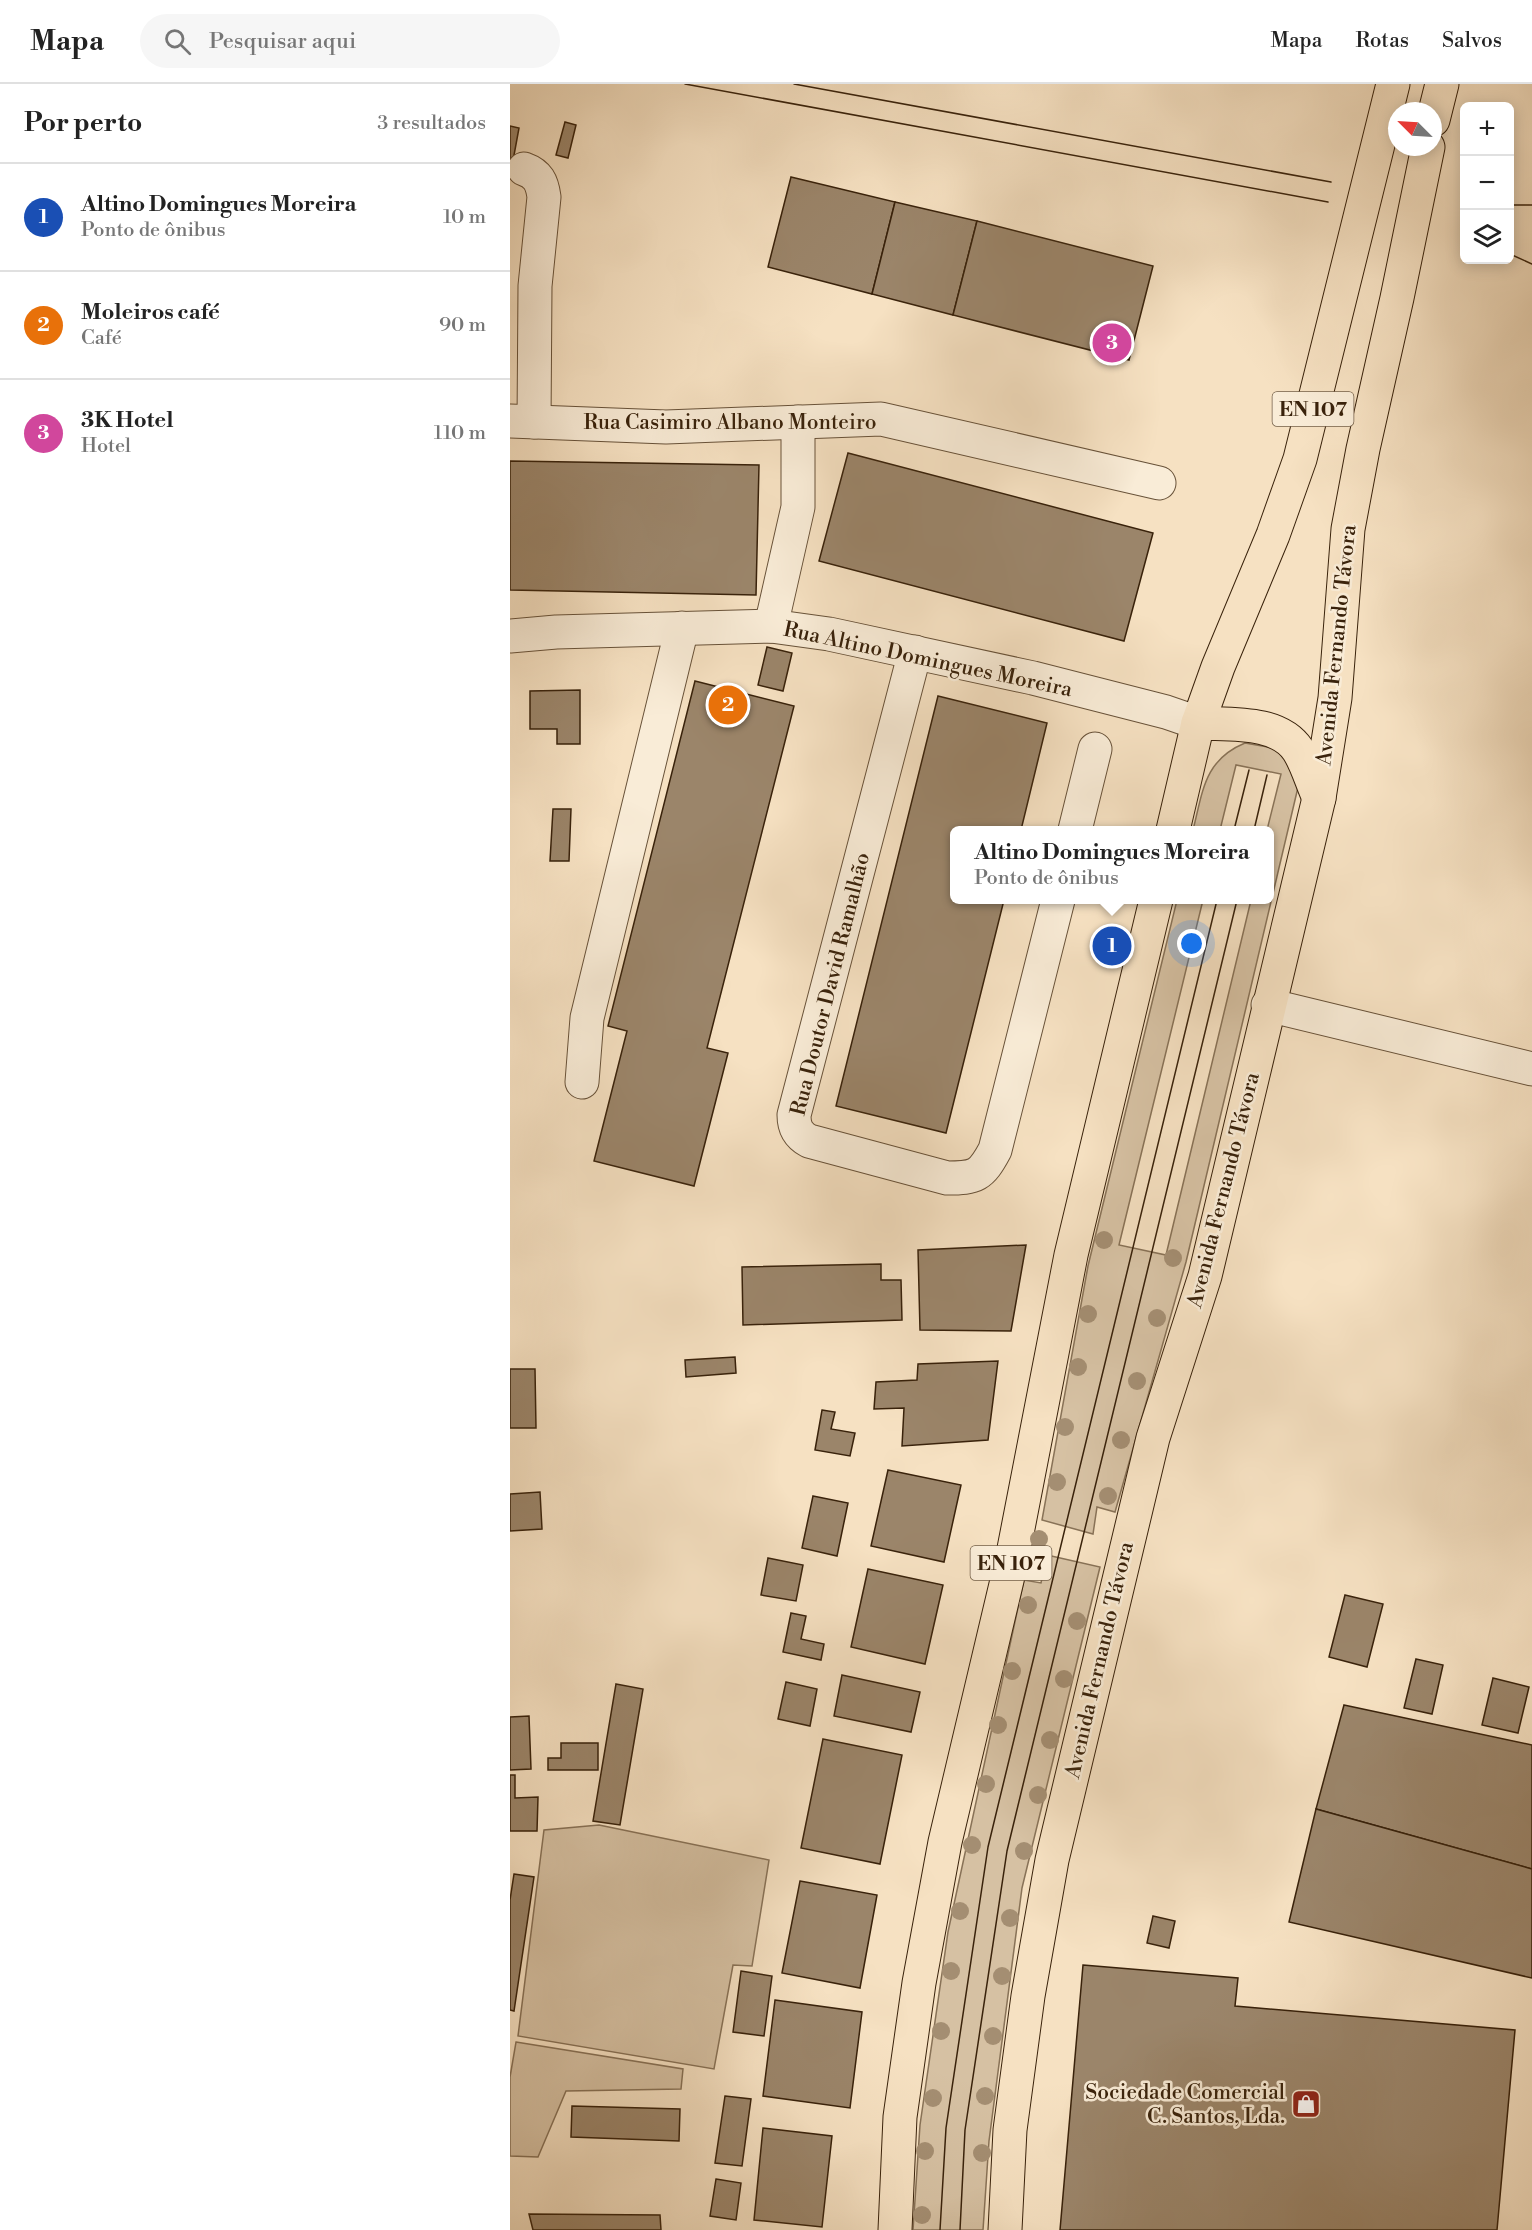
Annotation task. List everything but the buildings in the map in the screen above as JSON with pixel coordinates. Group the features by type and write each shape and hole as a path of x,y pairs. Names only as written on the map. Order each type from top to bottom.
{"main road":[{"name":"EN 107","path":"1174,826 1198,723 1218,667 1274,535 1300,459 1327,358 1393,84"},
{"path":"1438,102 1442,84"},
{"name":"Avenida Fernando Távora","path":"1005,2230 1010,2130 1028,1996 1052,1860 1153,1438 1205,1275 1319,798 1335,698 1348,529 1426,156"},
{"path":"1198,723 1239,724 1262,728 1284,737 1298,750 1319,798"},
{"name":"EN 107","path":"895,2230 900,2117 919,1983 945,1842 1012,1559 1071,1255 1155,904"}],"street":[{"path":"522,422 544,197 542,184 534,173 524,169"},
{"name":"Rua Casimiro Albano Monteiro","path":"522,422 666,427 881,419 1159,483"},
{"path":"771,626 798,507 798,422"},
{"name":"Rua Altino Domingues Moreira","path":"510,636 556,632 771,626 829,634 1033,678 1166,712 1198,723"},
{"path":"582,1082 587,1018 682,628"},
{"name":"Rua Doutor David Ramalhão","path":"915,652 794,1116 794,1127 802,1137 809,1141 947,1178 969,1178 985,1168 995,1150 1057,904"},
{"path":"1076,826 1095,749"},
{"path":"1268,1005 1532,1069"}],"shaded area":[{"path":"1245,743 1274,748 1286,760 1299,783 1274,889 1274,826 1268,826 1281,774 1236,765 1221,826 1194,826 1207,778 1221,758"},
{"path":"1176,904 1202,904 1119,1245 1166,1255 1250,904 1270,904 1186,1262 1115,1512 1097,1507 1093,1534 1042,1520 1088,1266"},
{"path":"1047,1555 1100,1567 1022,1888 989,2141 983,2230 913,2230 920,2125 948,1932 1024,1580 1041,1583"},
{"path":"599,1825 769,1860 752,1966 733,1965 714,2069 518,2036 544,1830"},
{"path":"516,2042 683,2069 681,2089 566,2091 538,2157 510,2156 510,2077"}],"tram line":[{"path":"685,84 1328,202"},
{"path":"794,84 1331,182"},
{"path":"1514,205 1532,205"},
{"path":"1514,256 1532,264"},
{"path":"1235,826 1249,770"},
{"path":"1255,826 1267,775"},
{"path":"940,2230 946,2128 988,1847 1216,904"},
{"path":"960,2230 965,2130 1007,1851 1236,904"}],"place":[{"name":"3K Hotel","path":"1112,343"},
{"name":"Moleiros café","path":"728,705"},
{"name":"Altino Domingues Moreira","path":"1112,946"},
{"name":"Sociedade Comercial C. Santos, Lda.","path":"1306,2104"}]}
